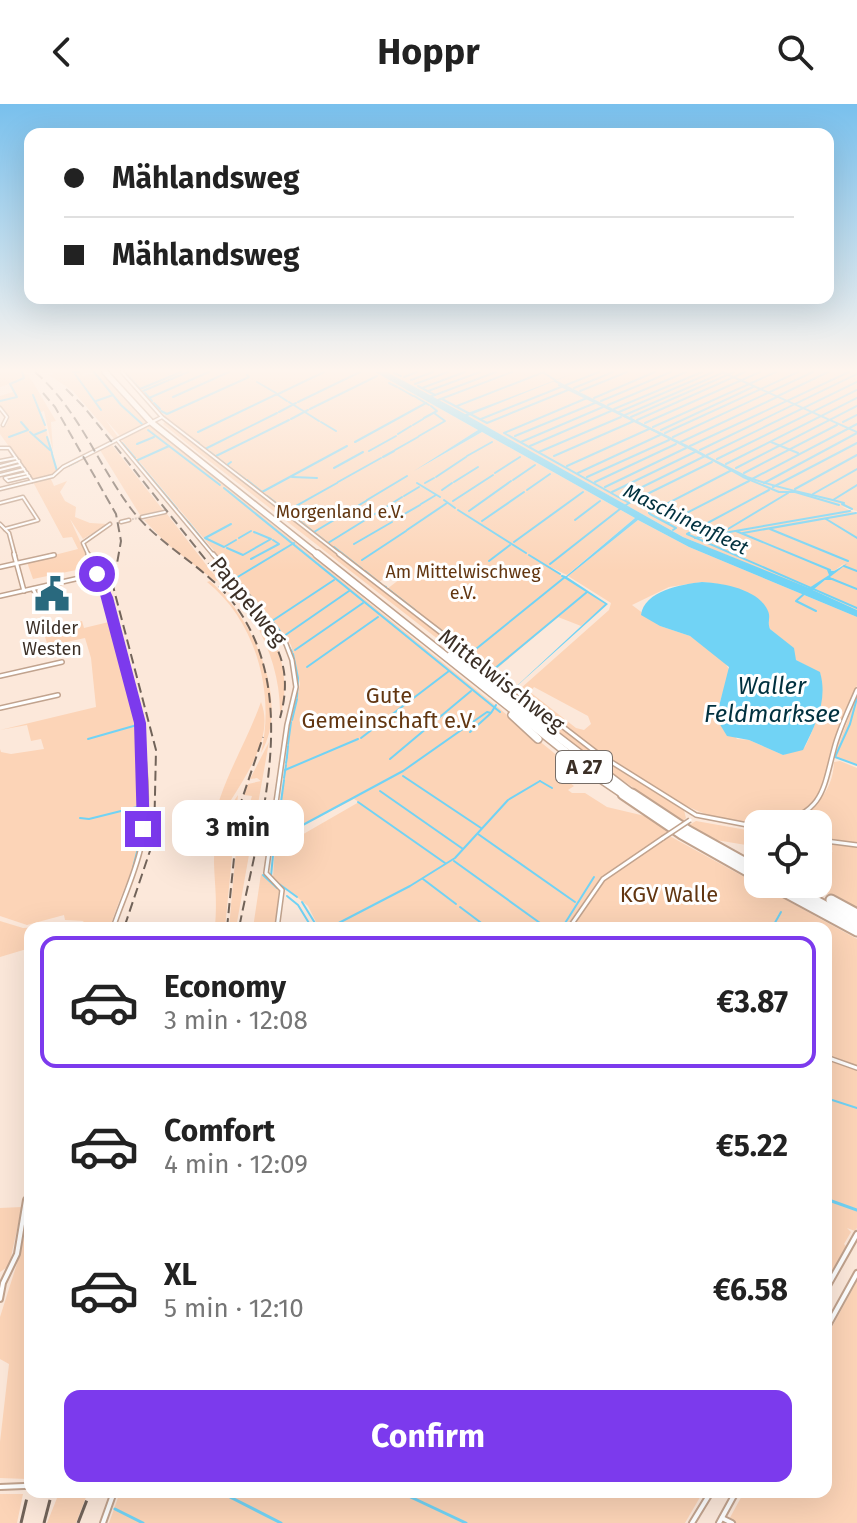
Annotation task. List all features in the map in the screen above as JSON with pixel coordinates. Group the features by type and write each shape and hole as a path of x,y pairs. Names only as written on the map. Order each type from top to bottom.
{"highway":[{"name":"A 27","path":"177,438 595,775 670,826 744,869"},
{"name":"A 27","path":"178,438 572,750 685,828 744,862"},
{"path":"502,702 538,739"},
{"path":"631,809 670,826"},
{"path":"685,828 724,844"},
{"path":"796,898 857,931"},
{"path":"810,898 857,923"},
{"path":"831,900 857,914"}],"street":[{"path":"0,489 56,474 65,466 124,438"},
{"name":"Mittelwischweg","path":"189,438 597,753 696,815 744,826"},
{"name":"Pappelweg","path":"119,441 173,511 272,625 292,660 296,687 287,725 266,873 282,890 278,922"},
{"path":"0,448 9,448 32,481"},
{"path":"0,466 19,461"},
{"path":"0,466 19,461"},
{"path":"0,475 24,469"},
{"path":"0,503 23,498 38,520 5,529"},
{"path":"142,517 165,512"},
{"path":"121,522 129,520"},
{"path":"0,524 9,533 25,591"},
{"path":"110,524 83,541 108,597 140,723 145,803 140,853 115,922"},
{"path":"0,535 9,533"},
{"path":"0,567 54,555"},
{"path":"0,596 97,574"},
{"path":"33,589 43,608"},
{"path":"0,676 62,662"},
{"path":"810,810 827,785 834,748 857,690"},
{"path":"0,708 58,695"},
{"path":"573,922 603,879 663,838 685,828 696,815"},
{"path":"832,842 857,845"},
{"path":"832,1059 857,1068"},
{"path":"0,1299 3,1283 17,1254 24,1212"},
{"path":"832,1278 857,1234"},
{"path":"832,1318 857,1273"},
{"path":"0,1487 24,1486"},
{"path":"103,1523 112,1498"},
{"path":"692,1523 707,1498"},
{"path":"732,1523 721,1521 733,1498"}],"green space":[{"path":"3,438 48,438 57,468 54,474 33,480"},
{"path":"167,438 559,757 566,780 574,786 568,790 572,793 585,793 607,807 645,816 669,831 666,834 744,877 744,898 782,898 826,922 316,922 308,906 273,878 275,846 290,838 293,840 359,802 354,799 276,839 290,730 300,684 291,645 121,439"},
{"path":"181,438 188,438 511,688 507,693"},
{"path":"192,438 465,438 416,470 471,438 493,438 635,518 567,575 548,566 606,604 581,626 558,617 495,670 387,589 413,569 404,565 379,582"},
{"path":"507,438 857,438 857,511 841,506 857,514 857,610 813,590 825,580 831,580 830,577 846,562 834,571 829,569 829,575 809,589 683,537"},
{"path":"112,445 163,510 140,515 100,450"},
{"path":"50,477 54,486 67,481 60,492 65,501 76,507 75,517 90,523 108,524 83,539 70,519 95,574 84,577 81,569 33,579 27,562 78,549 72,537 63,538 33,482"},
{"path":"167,514 219,580 215,581 167,544 144,520"},
{"path":"638,520 689,547 857,617 857,685 833,747 824,784 813,804 804,810 744,810 744,824 705,814 662,793 619,766 521,691 609,610 611,603 568,576","holes":["702,582 748,593 763,603 770,629 788,644 796,660 820,673 821,702 805,747 783,755 749,740 737,739 717,711 730,671 724,661 690,636 660,626 632,605 669,587","534,687 588,716 591,724 584,730 576,728 530,692"]},
{"path":"210,581 240,616 263,661 272,710 269,732 261,753 266,707 258,660 238,617 207,582"},
{"path":"242,602 265,625 279,653 284,685 280,717 275,671 258,628"},
{"path":"82,621 84,628 113,621 140,749 144,802 140,841 112,922 65,920 64,915 24,924 0,916 0,749 11,754 44,749 41,739 31,741 27,725 0,730 96,707 91,658 85,638 48,646 45,637 75,630 45,636 43,630"},
{"path":"512,689 612,765 684,810 686,818 683,821 594,760 508,694"},
{"path":"857,695 857,765 834,757"},
{"path":"261,702 263,735 257,753 211,834 226,783"},
{"path":"269,742 237,922 230,922 238,828 248,829 251,817 247,812 252,796 244,795 248,784 261,781 250,779"},
{"path":"840,761 857,768 857,843 832,840 832,810 808,810 830,784 834,762"},
{"path":"238,795 226,922 215,922 215,845 226,814"},
{"path":"696,821 744,830 744,845 716,840 689,825"},
{"path":"832,843 857,846 857,912 832,896"},
{"path":"261,874 279,891 276,922 254,922"},
{"path":"0,921 23,928 24,950 0,957"},
{"path":"832,925 857,939 857,1228 855,1231 847,1228 851,1232 844,1244 846,1246 832,1271"},
{"path":"22,1207 9,1266 0,1272 0,1208"},
{"path":"24,1234 24,1479 0,1478 0,1442 9,1364 0,1359 0,1317"},
{"path":"857,1281 857,1523 727,1523 741,1498 832,1498 832,1327"},
{"path":"0,1494 23,1494 17,1523 0,1523"},
{"path":"57,1498 86,1498 76,1523 47,1523"},
{"path":"118,1498 700,1498 685,1523 109,1523"}],"water":[{"path":"465,438 471,438 414,471"},
{"path":"493,438 507,438 683,537 809,588 829,575 827,570 834,571 848,563 830,577 834,579 825,580 813,590 857,610 857,617 689,547 638,520 567,577 608,604 508,694 605,604 564,578 635,518"},
{"name":"Waller Feldmarksee","path":"702,582 729,586 757,597 768,611 770,629 794,648 796,660 820,672 822,702 803,750 783,755 749,740 727,736 716,718 729,667 690,636 660,626 641,615 649,600 665,590"}],"waterway":[{"path":"37,438 50,450"},
{"path":"47,438 52,453"},
{"path":"137,444 151,438"},
{"path":"159,438 169,446"},
{"path":"191,438 199,443"},
{"path":"205,449 227,438"},
{"path":"216,456 252,438"},
{"path":"355,442 362,438"},
{"path":"369,451 392,438"},
{"path":"395,450 416,438"},
{"name":"Maschinenfleet","path":"513,438 629,503"},
{"path":"521,442 530,438"},
{"path":"530,446 548,438"},
{"path":"539,452 571,438"},
{"path":"554,456 595,438"},
{"path":"567,466 629,438"},
{"path":"578,473 653,438"},
{"path":"669,438 705,456"},
{"path":"670,438 712,460"},
{"path":"681,442 689,438"},
{"path":"690,446 707,438"},
{"path":"700,450 724,438"},
{"path":"707,455 741,438"},
{"path":"717,459 759,438"},
{"path":"726,464 777,438"},
{"path":"780,446 794,438"},
{"path":"789,450 811,438"},
{"path":"753,479 830,438"},
{"path":"765,482 847,438"},
{"path":"587,477 669,440"},
{"path":"467,456 492,442"},
{"path":"771,442 780,446"},
{"path":"122,443 135,458"},
{"path":"775,486 857,443"},
{"path":"595,482 676,444"},
{"path":"138,460 169,446"},
{"path":"169,446 220,485"},
{"path":"247,480 262,492 347,446"},
{"path":"736,468 780,446"},
{"path":"780,446 789,450"},
{"name":"Maschinenfleet","path":"605,487 686,448"},
{"path":"744,473 789,450"},
{"path":"789,450 798,453"},
{"path":"383,457 394,451"},
{"path":"210,452 225,464"},
{"path":"334,468 363,452"},
{"name":"Maschinenfleet","path":"612,492 695,452"},
{"path":"52,454 57,471"},
{"path":"795,489 857,455"},
{"name":"Maschinenfleet","path":"622,497 705,456"},
{"path":"705,456 712,460"},
{"path":"436,477 466,457"},
{"path":"495,473 520,457"},
{"path":"338,482 381,458"},
{"path":"136,460 177,509"},
{"path":"712,460 753,479"},
{"path":"712,460 731,470"},
{"path":"68,466 78,461"},
{"path":"229,467 227,465 231,462"},
{"name":"Maschinenfleet","path":"629,503 712,462"},
{"path":"513,480 535,465"},
{"path":"454,482 478,467"},
{"path":"230,468 245,479"},
{"path":"813,494 857,469"},
{"name":"Maschinenfleet","path":"649,513 731,470"},
{"path":"731,470 779,492 795,492 839,505"},
{"path":"527,490 550,474"},
{"path":"453,501 493,475"},
{"path":"367,500 407,476"},
{"path":"292,477 317,478"},
{"path":"425,483 434,478"},
{"path":"753,479 765,482"},
{"path":"469,511 511,481"},
{"name":"Maschinenfleet","path":"667,523 749,481"},
{"path":"765,482 775,486"},
{"path":"287,511 337,483"},
{"path":"417,483 440,497"},
{"path":"442,490 452,483"},
{"path":"833,500 857,485"},
{"path":"775,486 844,503"},
{"path":"404,496 419,487"},
{"path":"224,488 293,544"},
{"name":"Maschinenfleet","path":"696,538 687,534 769,490"},
{"path":"482,521 524,492"},
{"path":"514,542 583,492"},
{"name":"Maschinenfleet","path":"723,532 788,493"},
{"path":"421,504 436,495"},
{"path":"267,496 293,516"},
{"path":"380,511 402,497"},
{"path":"444,500 455,508"},
{"path":"314,532 366,501"},
{"path":"575,520 600,501"},
{"path":"407,530 447,503"},
{"path":"842,504 852,509"},
{"path":"394,520 420,505"},
{"name":"Maschinenfleet","path":"550,564 620,509"},
{"path":"458,510 526,553"},
{"path":"178,511 187,521"},
{"name":"Maschinenfleet","path":"696,538 850,511"},
{"path":"328,543 378,512"},
{"name":"Maschinenfleet","path":"743,533 856,513"},
{"name":"Maschinenfleet","path":"650,514 676,528 673,530"},
{"path":"294,517 305,525"},
{"path":"826,519 857,538"},
{"path":"188,522 213,553"},
{"path":"354,544 392,522"},
{"path":"231,524 205,538 224,547 236,540"},
{"path":"306,526 330,545"},
{"path":"770,529 848,561"},
{"path":"239,538 251,531"},
{"path":"362,560 406,531"},
{"name":"Maschinenfleet","path":"736,531 830,570"},
{"path":"227,548 243,555 271,539 254,532"},
{"name":"Maschinenfleet","path":"696,538 857,608"},
{"path":"251,559 279,544 273,540"},
{"path":"236,578 293,544"},
{"path":"293,544 494,707"},
{"path":"489,561 510,545"},
{"path":"334,547 362,569"},
{"path":"529,555 560,574"},
{"path":"844,566 857,571"},
{"path":"365,571 381,584"},
{"path":"471,653 565,577 562,576"},
{"path":"832,579 857,589"},
{"path":"272,621 334,580"},
{"path":"244,589 277,627"},
{"path":"388,589 415,610"},
{"path":"284,636 349,591"},
{"path":"493,670 587,592"},
{"path":"804,594 796,601 816,611"},
{"path":"295,650 363,603"},
{"path":"417,612 432,624"},
{"path":"307,667 378,617"},
{"path":"112,623 117,641"},
{"path":"434,625 466,650"},
{"path":"278,628 292,652"},
{"path":"119,651 124,670"},
{"path":"471,653 513,686"},
{"path":"293,654 298,678 297,697"},
{"path":"361,738 449,671"},
{"path":"125,672 128,682"},
{"path":"128,684 132,698"},
{"path":"441,716 471,691"},
{"path":"857,698 850,724 835,757 857,765"},
{"path":"292,720 297,699"},
{"path":"279,814 275,840 403,771 487,712 491,713 494,707"},
{"path":"494,707 500,712"},
{"path":"470,732 490,714"},
{"path":"390,759 440,717"},
{"path":"288,744 291,722"},
{"path":"88,739 137,725"},
{"path":"285,770 358,739"},
{"path":"139,742 142,802"},
{"path":"287,756 288,746"},
{"path":"286,763 287,757"},
{"path":"285,770 286,765"},
{"path":"284,778 285,770"},
{"path":"403,776 481,828"},
{"path":"281,802 284,780"},
{"path":"341,922 410,886 455,858 508,800 540,781 552,788"},
{"path":"380,791 463,849"},
{"path":"358,802 445,863"},
{"path":"279,811 280,804"},
{"path":"133,868 140,840 142,805"},
{"path":"80,818 89,819 141,806"},
{"path":"478,834 575,902"},
{"path":"271,876 274,845"},
{"path":"454,861 539,922"},
{"path":"263,875 277,888"},
{"path":"566,922 594,877"},
{"path":"423,879 456,904"},
{"path":"275,881 297,897"},
{"path":"287,896 298,905 308,922"},
{"path":"302,902 314,922"},
{"path":"460,907 480,922"},
{"path":"775,922 781,912"},
{"path":"832,1100 857,1108"},
{"path":"832,1201 857,1210"},
{"path":"232,1498 281,1523"},
{"path":"413,1498 466,1523"},
{"path":"115,1509 143,1523"}],"tunnel":[{"path":"129,520 142,517"}],"railway":[{"path":"73,438 116,514 121,541 113,586 156,750 154,839 126,922"},
{"path":"87,438 143,523 208,576 231,600 253,636 266,675 271,716 270,760 265,803 240,922"},
{"path":"109,438 225,584"},
{"path":"245,602 266,629 280,655 285,684 280,718"},
{"path":"228,922 239,808 263,737"},
{"path":"21,1523 27,1498"},
{"path":"44,1523 50,1498"},
{"path":"78,1523 88,1498"}],"place":[{"name":"Wilder Westen","path":"52,594"}],"route":[{"path":"97,574 108,597 140,723 145,803 143,829"}],"park label":[{"name":"Morgenland e.V.","path":"340,512"},
{"name":"Am Mittelwischweg e.V.","path":"463,582"},
{"name":"Gute Gemeinschaft e.V.","path":"389,708"},
{"name":"KGV Walle","path":"669,894"}]}
